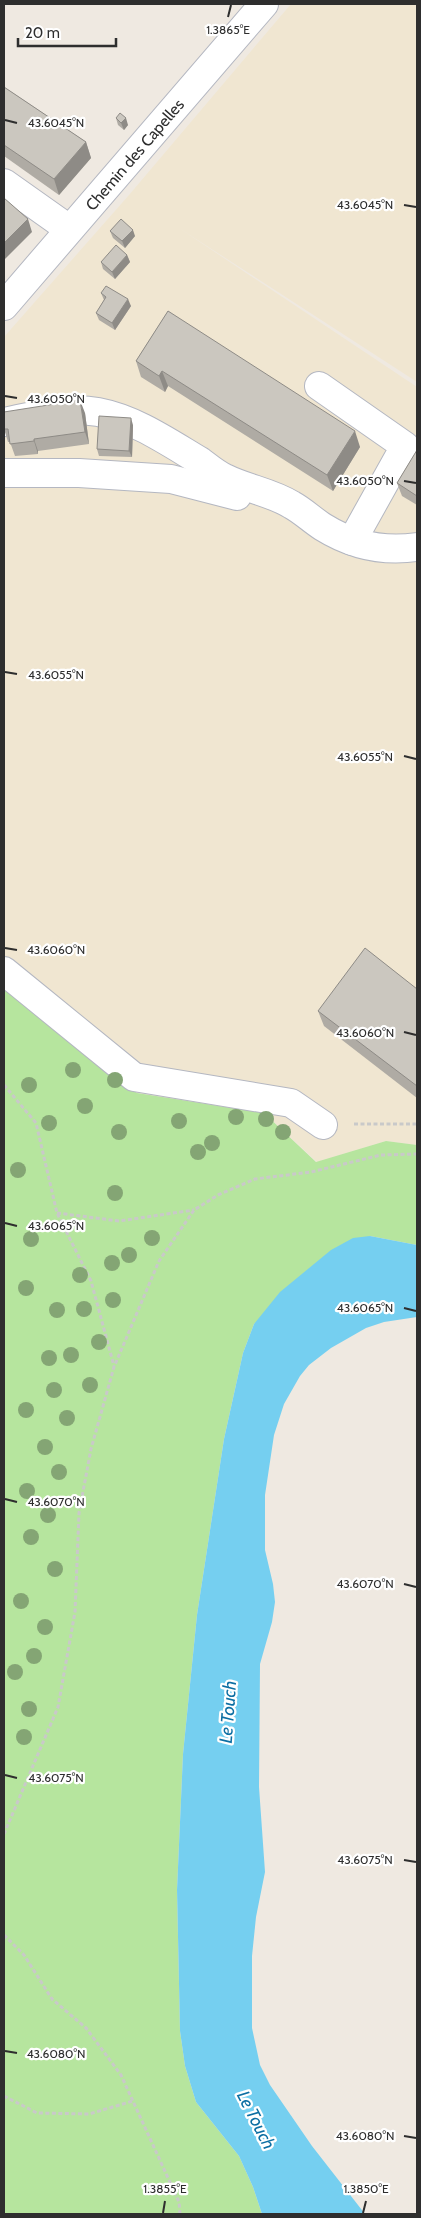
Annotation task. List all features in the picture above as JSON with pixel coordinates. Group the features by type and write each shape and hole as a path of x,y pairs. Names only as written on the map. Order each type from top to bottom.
{"street":[{"name":"Chemin des Capelles","path":"4,306 264,4"},
{"path":"4,183 69,229"},
{"path":"319,386 405,446 352,541"},
{"path":"4,422 72,409 98,412 122,418 152,432 224,478 261,490 292,505 323,527 352,541 416,555"},
{"path":"4,473 79,473 171,478 238,497 272,510 304,527 360,562 388,568 416,555"},
{"path":"4,971 134,1077 291,1103 323,1126"}],"path":[{"path":"4,1084 36,1123 57,1213 91,1281 114,1367"},
{"path":"323,1126 376,1122 417,1124"},
{"path":"4,1834 58,1707 75,1612 79,1513 91,1449 114,1367 159,1261 194,1210 218,1195 255,1179 311,1172 380,1155 417,1154"},
{"path":"57,1213 119,1220 194,1210"},
{"path":"4,1935 24,1955 52,1999 86,2028 120,2075 179,2202 180,2214"},
{"path":"4,2096 37,2113 89,2114 133,2101"}],"shaded area":[{"path":"291,4 417,4 417,382 179,228 417,387 417,1145 386,1141 317,1162 264,1113 137,1093 4,987 4,337 129,195"}],"green space":[{"path":"4,987 137,1093 264,1113 316,1162 386,1141 417,1145 417,1245 370,1236 254,1324 243,1353 224,1439 197,1615 183,1754 177,1890 180,2031 185,2066 196,2102 239,2156 253,2187 262,2214 4,2214"}],"water":[{"name":"Le Touch","path":"370,1236 417,1245 417,1317 384,1322 366,1328 331,1348 309,1365 300,1376 284,1404 274,1435 265,1495 265,1550 275,1602 272,1622 260,1664 259,1787 265,1872 256,1917 252,1956 252,2028 260,2065 270,2085 312,2146 365,2214 262,2214 253,2187 239,2156 196,2102 185,2066 180,2031 177,1890 183,1754 197,1615 224,1439 243,1353 254,1324 280,1292 331,1250 353,1238"}],"building":[{"path":"4,87 86,142 54,179 4,145"},
{"path":"120,113 126,118 121,123 116,118"},
{"path":"4,198 28,219 4,243"},
{"path":"121,219 133,230 122,241 110,231"},
{"path":"116,245 127,255 112,272 101,262"},
{"path":"106,286 128,299 112,323 96,313 106,297 101,293"},
{"path":"168,311 355,431 327,475 162,371 159,376 136,361"},
{"path":"80,400 85,432 10,444 8,429 4,429 4,412"},
{"path":"99,416 131,418 129,451 97,449"},
{"path":"417,450 417,496 397,483"},
{"path":"365,948 417,989 417,1086 318,1011"}]}
